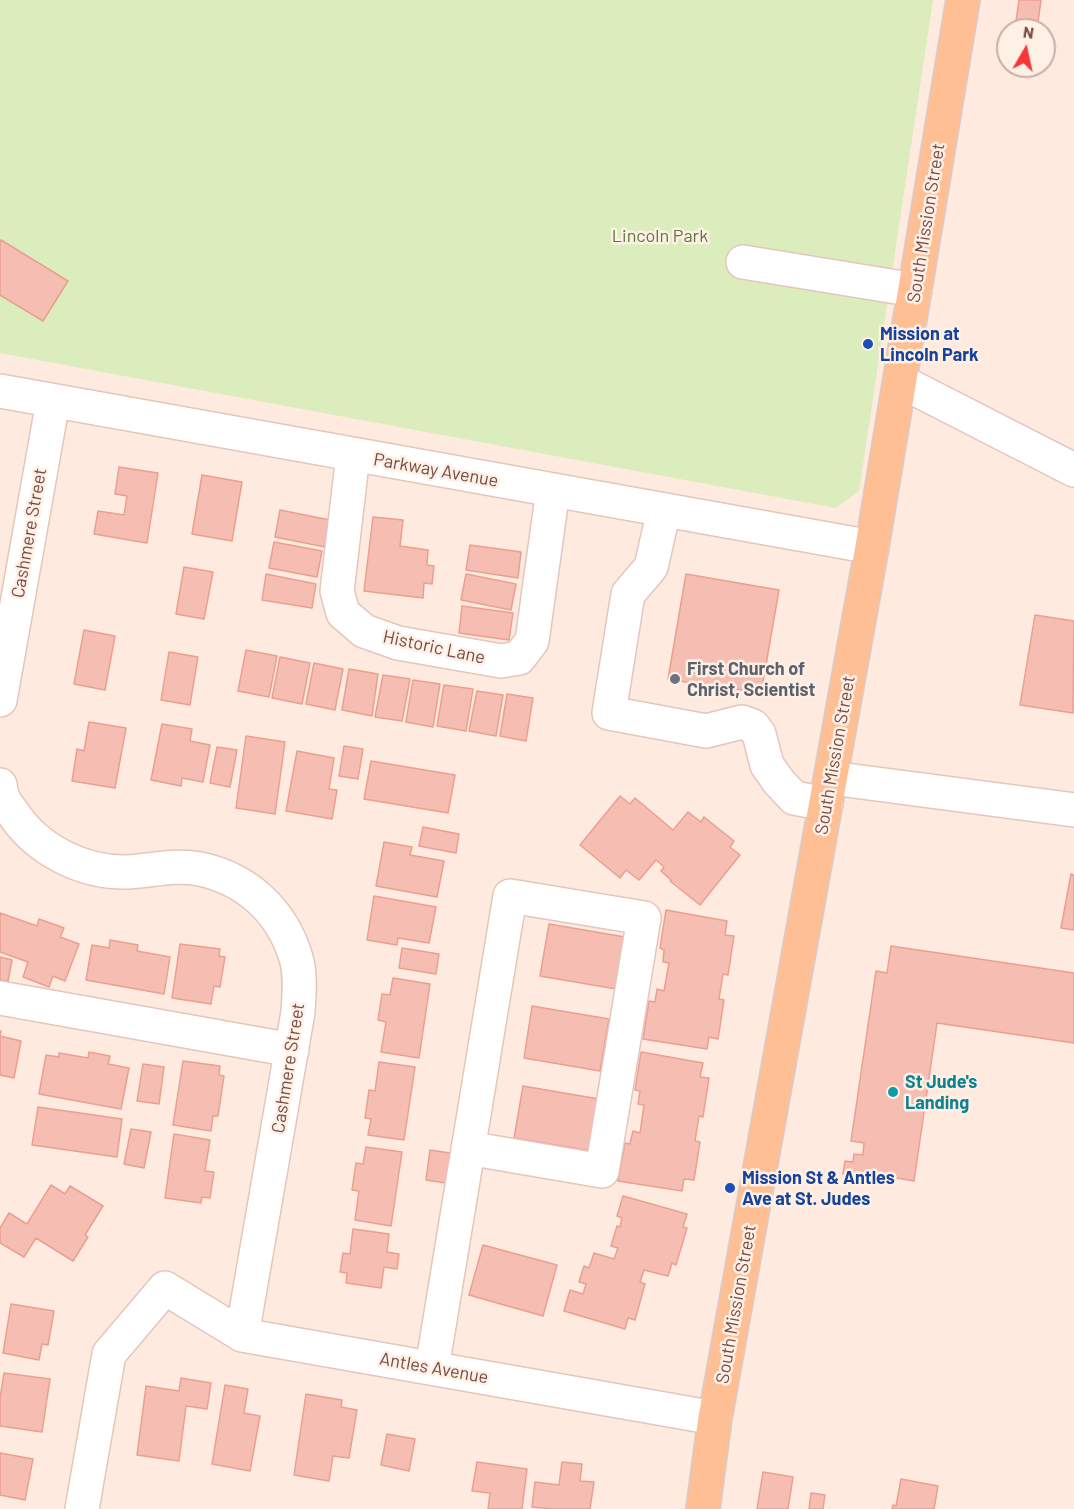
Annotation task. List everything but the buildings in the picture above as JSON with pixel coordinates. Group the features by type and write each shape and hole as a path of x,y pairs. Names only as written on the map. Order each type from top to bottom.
{"main road":[{"name":"South Mission Street","path":"703,1509 715,1418 872,548 963,0"}],"street":[{"path":"742,262 915,290"},
{"path":"900,381 1074,470"},
{"name":"Parkway Avenue","path":"0,391 872,548"},
{"name":"Cashmere Street","path":"0,700 53,401"},
{"name":"Historic Lane","path":"353,455 337,591 343,613 364,631 398,643 501,661 519,658 532,641 553,490"},
{"path":"664,510 651,567 628,594 609,713 706,731 741,722 753,726 759,734 767,765 794,798 829,791 1074,810"},
{"name":"Cashmere Street","path":"1,797 21,825 39,842 83,866 125,872 172,867 200,869 233,881 250,891 267,905 279,921 296,959 298,1012 242,1335"},
{"path":"432,1368 468,1148 510,896 644,918 602,1171 468,1148"},
{"path":"0,998 292,1050"},
{"name":"Antles Avenue","path":"82,1509 109,1354 165,1288 242,1335 715,1418"}],"green space":[{"name":"Lincoln Park","path":"0,0 933,0 859,491 836,508 0,353"}],"place":[{"name":"Mission at Lincoln Park","path":"868,344"},
{"name":"First Church of Christ, Scientist","path":"675,679"},
{"name":"St Jude's Landing","path":"893,1092"},
{"name":"Mission St & Antles Ave at St. Judes","path":"730,1188"}]}
